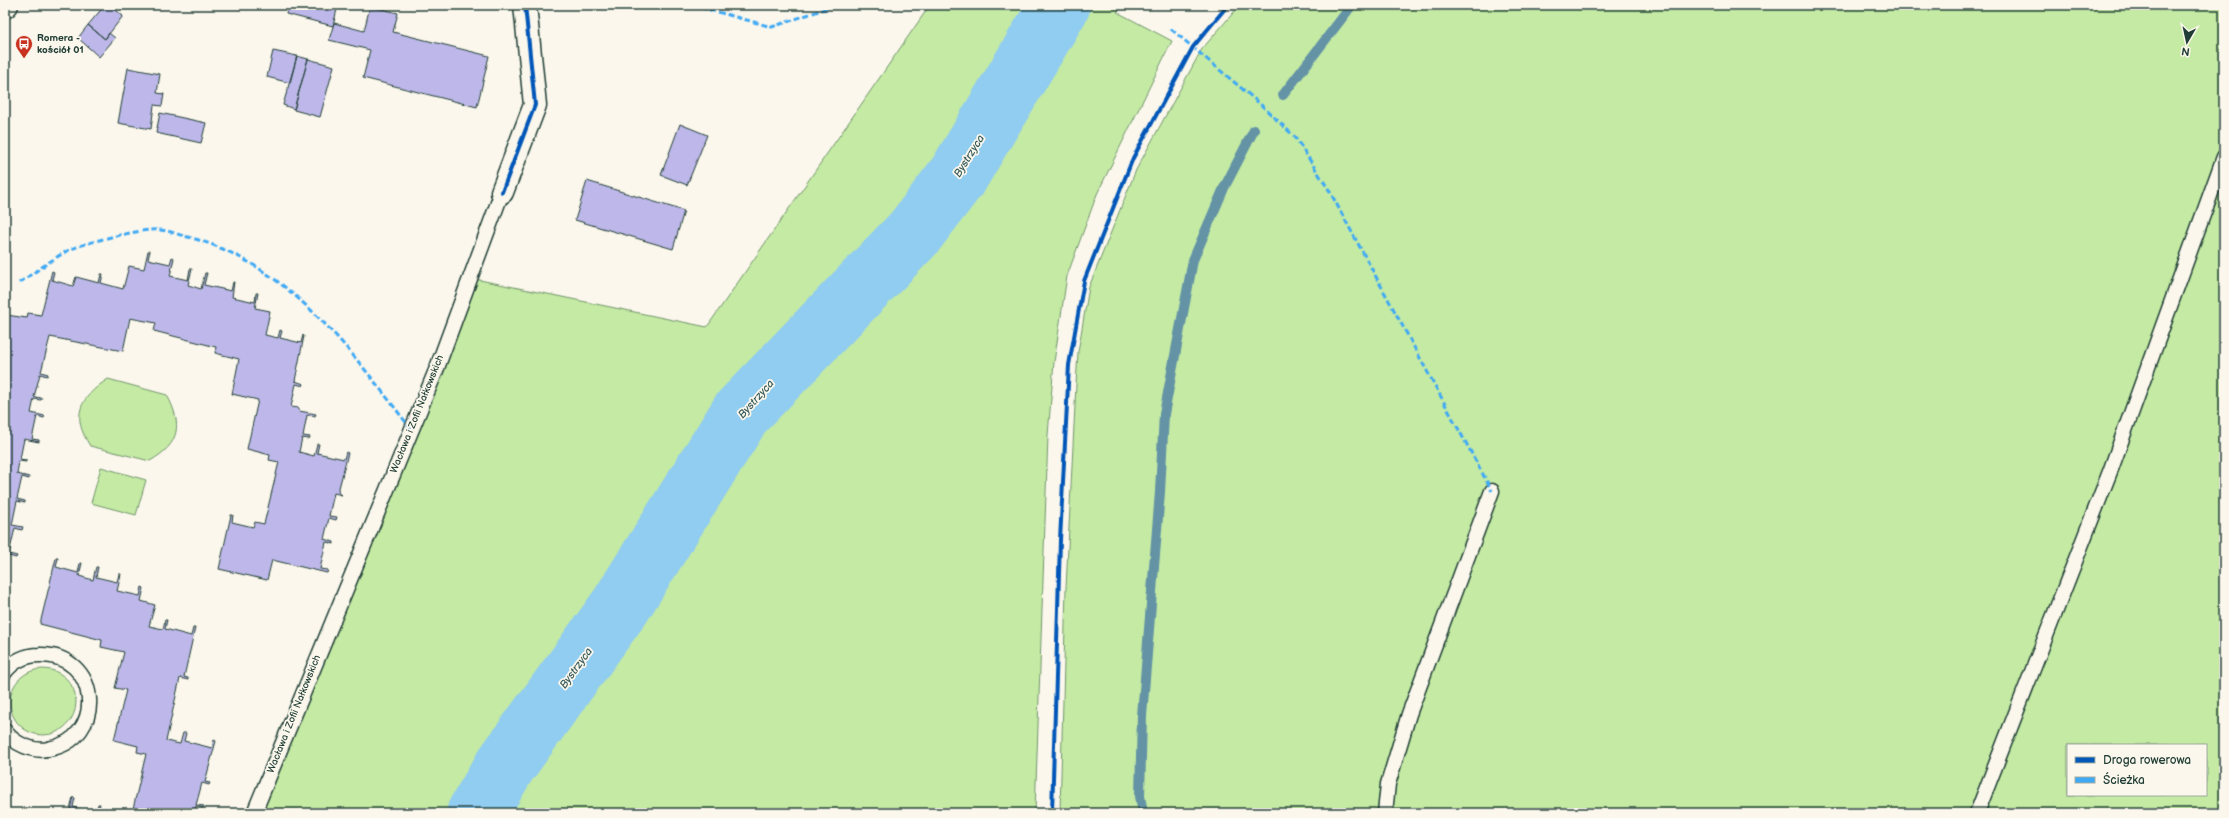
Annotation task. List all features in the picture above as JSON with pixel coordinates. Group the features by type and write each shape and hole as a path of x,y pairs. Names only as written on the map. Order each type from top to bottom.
{"street":[{"name":"Wacława i Zofii Nałkowskich","path":"502,192 535,105 525,5"}],"lane":[{"path":"1977,813 2111,469 2224,157"},
{"name":"Wacława i Zofii Nałkowskich","path":"254,813 437,368 502,192"},
{"path":"1385,813 1388,784 1409,714 1492,491"},
{"path":"5,671 24,658 47,655 59,657 69,663 81,674 88,687 90,702 88,717 81,730 71,740 60,747 46,750 32,749 20,744 5,732"}],"green space":[{"path":"930,5 1124,5 1117,12 1172,41 1097,194 1067,276 1054,362 1048,435 1035,813 250,813 470,278 707,327"},
{"path":"1240,5 2224,5 2224,813 1060,813 1066,588 1078,352 1089,287 1136,170 1202,49"},
{"path":"108,379 167,395 175,416 177,425 176,433 168,448 150,461 90,446 84,435 80,417 81,408 90,393"},
{"path":"101,467 146,480 136,515 91,503"},
{"path":"37,669 49,669 61,674 71,684 76,696 74,715 61,730 49,735 37,735 25,730 15,720 10,708 10,696 15,684 25,674"}],"building":[{"path":"105,5 110,5 123,16 105,39 88,25"},
{"path":"288,5 338,5 333,26 286,14"},
{"path":"370,6 398,13 393,32 489,56 477,107 363,78 370,50 329,40 334,23 364,31"},
{"path":"88,25 105,39 109,33 115,38 99,57 78,38"},
{"path":"273,51 297,56 290,83 267,77"},
{"path":"297,56 308,59 294,109 283,105"},
{"path":"308,59 334,66 320,117 294,110"},
{"path":"128,68 160,74 157,93 164,94 162,106 154,105 151,129 118,123"},
{"path":"160,113 206,123 201,143 156,133"},
{"path":"680,124 707,135 687,185 661,175"},
{"path":"587,181 684,211 673,249 575,220"},
{"path":"148,251 150,251 148,259 170,264 172,257 174,258 170,276 188,280 190,269 192,269 188,285 201,289 205,273 207,273 204,285 231,291 234,282 232,297 255,302 256,293 258,293 255,308 270,311 265,335 278,338 280,330 282,331 280,338 301,343 303,335 304,336 295,381 304,384 303,386 296,384 291,407 299,408 299,411 316,414 315,416 307,415 303,436 310,437 309,439 302,438 299,452 314,456 317,444 319,444 317,453 344,459 346,452 348,453 338,492 342,495 334,493 329,516 337,517 336,520 329,518 324,539 334,542 334,544 326,542 320,569 328,570 327,573 272,560 267,580 219,569 231,515 233,515 232,522 253,527 255,522 264,524 279,462 269,460 270,455 247,449 258,400 232,394 239,359 215,353 216,347 154,331 156,323 130,318 123,351 50,337 41,372 48,374 47,376 40,374 34,397 42,398 41,400 34,399 31,413 45,416 44,418 37,416 32,439 39,440 39,442 24,439 20,459 26,460 26,462 19,461 17,474 29,477 29,479 22,477 17,499 25,501 25,503 17,501 12,525 23,527 22,530 15,528 9,554 17,556 16,558 5,555 6,305 8,305 6,315 27,318 28,313 41,315 52,271 54,272 52,280 73,286 76,277 99,283 101,274 103,274 101,283 123,289 129,266 144,269"},
{"path":"56,558 58,558 56,567 78,573 80,563 82,563 79,576 93,580 96,567 98,567 96,577 117,582 119,574 121,574 117,591 140,596 142,587 144,588 141,601 155,605 149,626 163,629 165,620 167,620 165,629 191,636 193,628 195,628 184,677 188,678 188,680 180,678 166,741 180,744 183,733 186,733 184,741 212,748 214,740 216,741 205,782 210,783 209,785 202,783 196,805 204,806 203,808 196,806 194,813 132,813 146,754 137,752 138,746 114,740 126,690 115,688 124,652 101,647 102,640 40,624"},
{"path":"73,797 75,798 73,807 96,813 69,813"},
{"path":"98,804 100,804 98,813 96,813"}],"waterway":[{"name":"Bystrzyca","path":"477,813 505,766 622,604 741,413 914,233 959,174 1060,5"},
{"path":"1283,95 1352,5"},
{"path":"1143,813 1140,796 1142,716 1160,492 1164,414 1193,260 1224,188 1254,130"}],"marked path":[{"path":"692,5 772,27 836,5"},
{"path":"1171,29 1259,103 1295,137 1329,190 1492,491"},
{"path":"19,283 67,251 85,244 140,231 166,231 224,250 257,267 287,289 315,314 341,341 411,429"}],"cycle path":[{"path":"502,192 535,105 525,5"},
{"path":"1052,813 1060,540 1069,365 1084,281 1133,158 1193,47 1228,5"}],"place":[{"name":"Romera - kościół 01","path":"24,59"}]}
